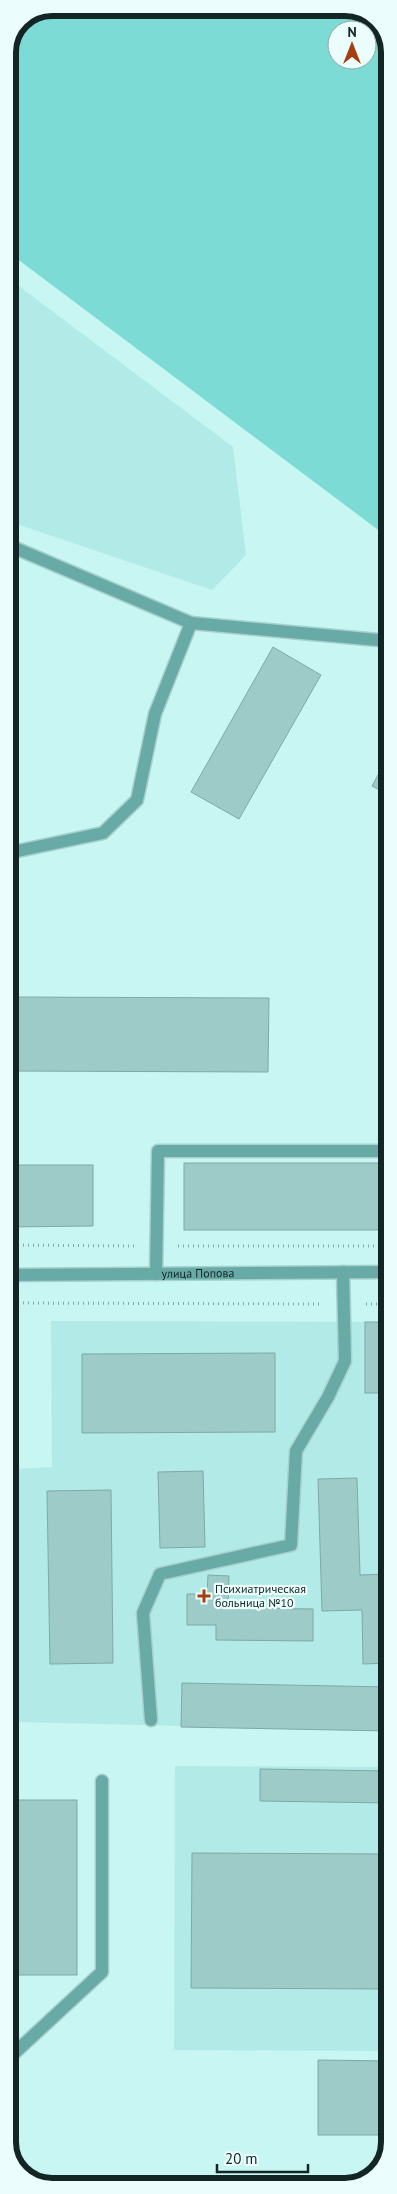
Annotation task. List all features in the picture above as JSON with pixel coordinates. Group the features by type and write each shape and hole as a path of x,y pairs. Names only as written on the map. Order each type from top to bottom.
{"street":[{"path":"16,549 191,623 380,640"},
{"path":"16,851 103,833 137,800 155,714 191,623"},
{"path":"156,1274 158,1151 381,1151"},
{"path":"151,1720 143,1613 160,1574 291,1545 296,1452 345,1361 343,1272"},
{"name":"улица Попова","path":"17,1275 381,1272"},
{"path":"17,2051 102,1972 102,1782"}],"path":[{"path":"17,1246 381,1246"},
{"path":"17,1303 381,1304"}],"shaded area":[{"path":"53,16 347,16 360,20 327,20 327,70 377,70 377,37 380,48 380,531 16,258 16,53 22,32 32,22"},
{"path":"16,284 233,447 246,555 212,590 16,524"},
{"name":"Психиатрическая больница №10","path":"51,1321 381,1322 381,1731 19,1722 17,1469 52,1467"},
{"path":"175,1766 381,1767 381,2051 174,2050"}],"building":[{"path":"273,647 321,675 239,819 191,792"},
{"path":"380,771 380,790 372,786"},
{"path":"16,997 269,998 268,1072 16,1071"},
{"path":"184,1163 381,1163 381,1230 184,1230"},
{"path":"17,1165 93,1165 93,1226 17,1227"},
{"path":"365,1322 381,1322 381,1393 365,1393"},
{"path":"275,1353 275,1432 82,1433 82,1354"},
{"path":"203,1471 205,1547 160,1548 158,1472"},
{"path":"357,1478 360,1575 381,1574 381,1663 363,1664 362,1610 322,1611 318,1479"},
{"path":"111,1490 113,1663 50,1664 47,1491"},
{"path":"208,1575 229,1576 228,1608 313,1609 313,1641 216,1640 216,1625 187,1625 187,1594 207,1594"},
{"path":"182,1683 381,1687 381,1731 181,1727"},
{"path":"260,1769 381,1771 381,1803 260,1801"},
{"path":"17,1800 77,1800 77,1975 17,1975"},
{"path":"192,1853 381,1854 381,1989 191,1988"},
{"path":"318,2060 381,2061 381,2135 318,2135"}],"place":[{"name":"Психиатрическая больница №10","path":"204,1596"}]}
